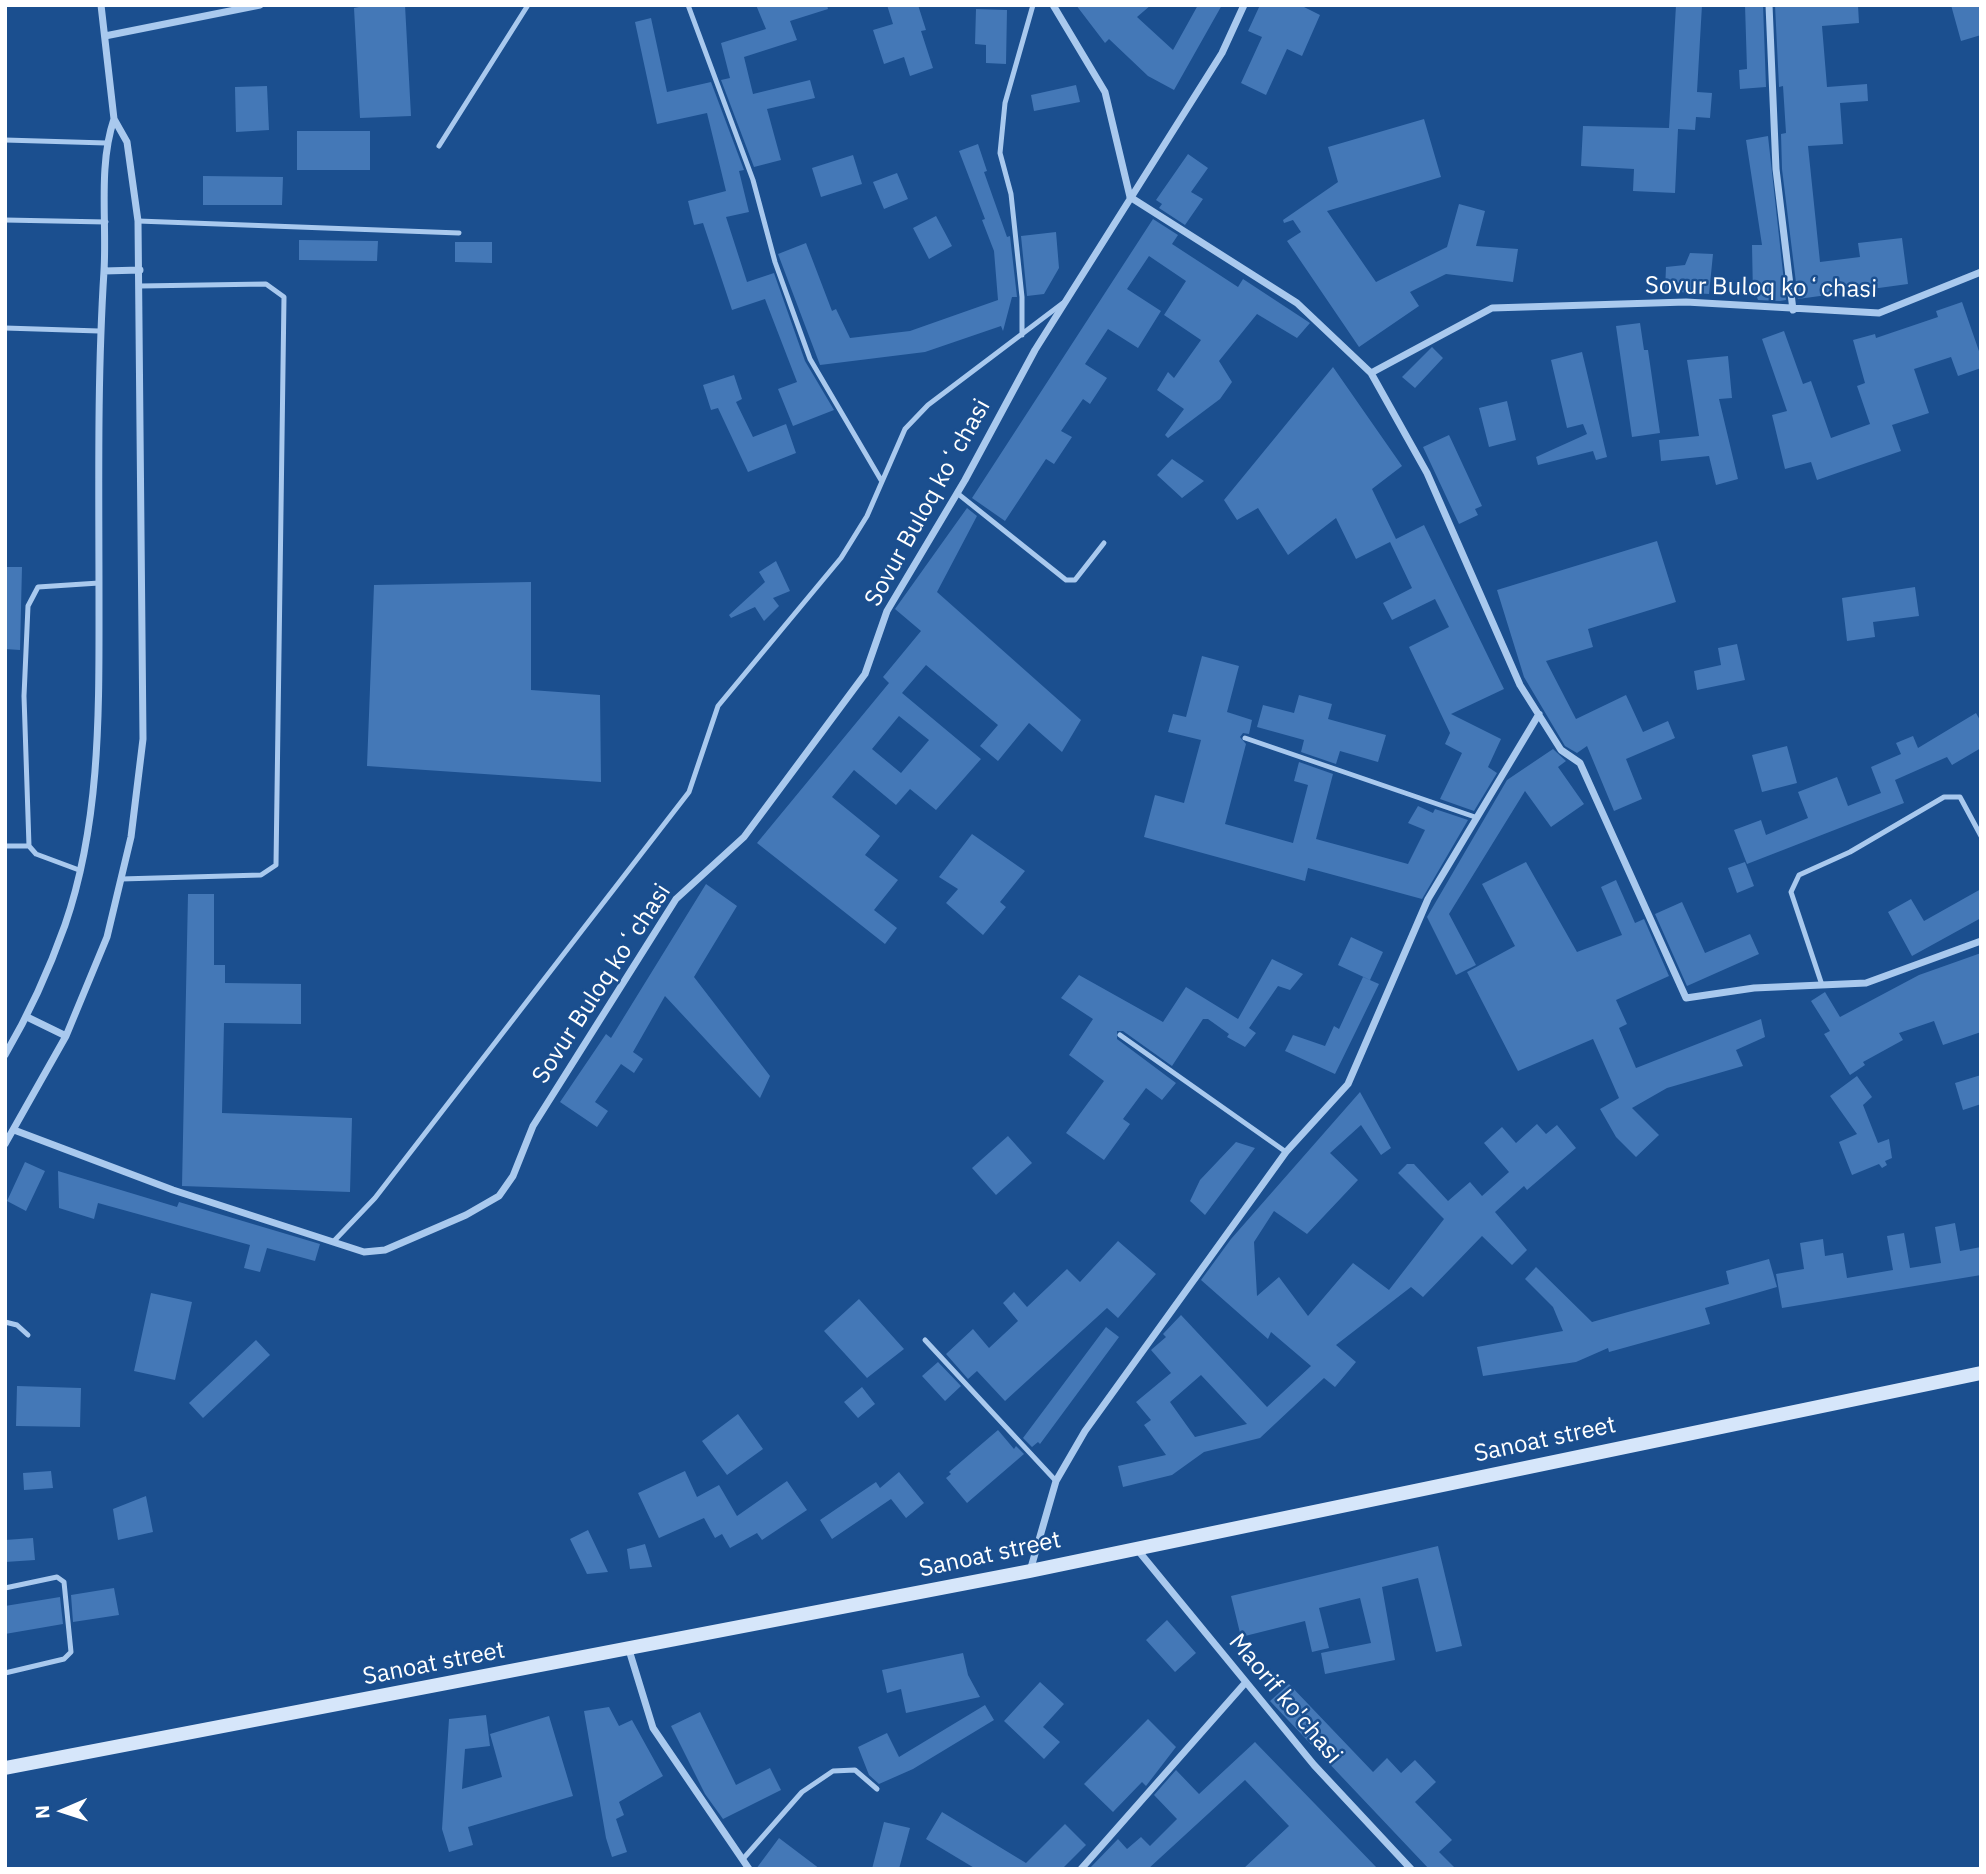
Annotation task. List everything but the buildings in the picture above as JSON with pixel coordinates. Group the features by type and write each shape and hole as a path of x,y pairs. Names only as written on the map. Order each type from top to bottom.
{"main road":[{"name":"Sanoat street","path":"5,1768 1030,1571 1981,1373"}],"street":[{"path":"5,1144 66,1036 107,937 131,837 143,739 141,286 138,221 127,142 114,119 102,5"},
{"path":"105,36 260,5"},
{"path":"1053,5 1105,92 1130,197 1297,303 1371,373 1427,472 1520,685 1561,750 1580,762 1686,999 1754,988 1866,983 1981,941"},
{"name":"Sovur Buloq koʻchasi","path":"14,1130 173,1190 364,1252 385,1250 467,1215 499,1196 513,1176 533,1126 676,899 744,837 865,674 887,611 1064,302 1222,53 1244,5"},
{"path":"1769,5 1776,169 1793,310"},
{"path":"5,1055 27,1017 65,924 88,830 100,736 99,331 106,222 106,143 114,119"},
{"path":"104,271 140,270"},
{"name":"Sovur Buloq koʻchasi","path":"1371,373 1492,308 1594,307 1686,302 1879,313 1981,272"},
{"path":"1030,1571 1056,1481 1085,1431 1286,1152 1348,1084 1428,898 1539,714"},
{"path":"27,1017 66,1036"},
{"name":"Maorif ko'chasi","path":"1136,1548 1314,1765 1411,1869"},
{"path":"629,1650 653,1728 749,1869"},
{"path":"1081,1869 1246,1682"}],"lane":[{"path":"439,146 528,5"},
{"path":"688,5 753,180 775,262 810,359 881,480"},
{"path":"1022,335 1022,297 1011,194 1000,153 1005,103 1033,5"},
{"path":"5,140 106,143"},
{"path":"5,220 106,222"},
{"path":"138,221 459,233"},
{"path":"121,879 261,875 276,865 284,297 266,284 141,286"},
{"path":"332,1242 375,1198 689,792 718,706 841,558 867,516 905,429 928,405 1064,302"},
{"path":"5,328 99,331"},
{"path":"957,493 1066,580 1075,580 1104,543"},
{"path":"79,870 36,854 29,846 24,696 29,606 38,587 99,583"},
{"path":"1245,738 1475,817"},
{"path":"1822,985 1791,892 1799,875 1850,852 1944,797 1960,797 1981,836"},
{"path":"5,846 29,846"},
{"path":"1120,1035 1286,1152"},
{"path":"5,1322 18,1325 28,1335"},
{"path":"925,1340 1056,1481"},
{"path":"5,1588 57,1577 64,1582 71,1653 64,1659 5,1673"},
{"path":"743,1859 802,1792 833,1771 855,1770 877,1789"}]}
